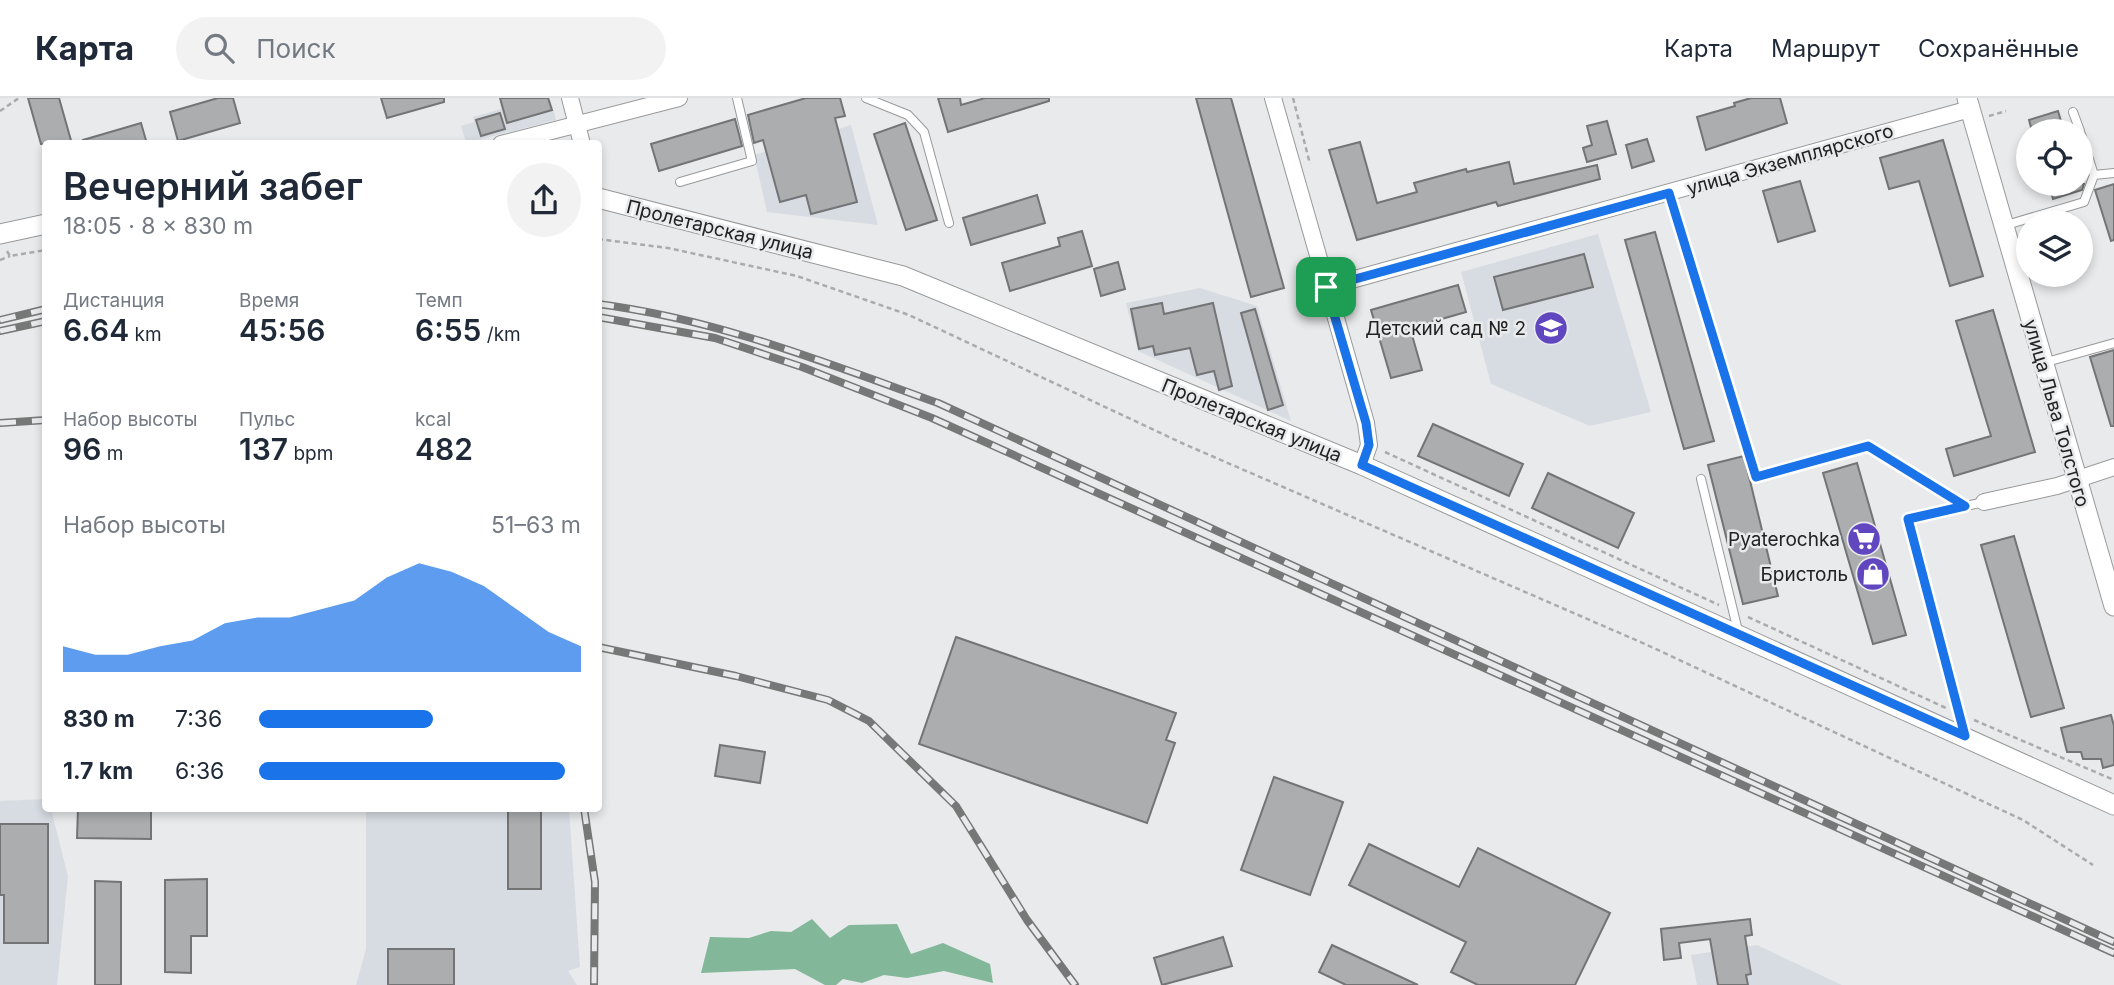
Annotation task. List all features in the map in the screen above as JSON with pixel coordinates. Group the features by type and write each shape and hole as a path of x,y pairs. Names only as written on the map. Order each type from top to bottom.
{"street":[{"path":"570,98 581,140"},
{"path":"517,140 661,100 679,98"},
{"path":"1273,98 1366,423 1369,445 1362,465"},
{"name":"улица Экземплярского","path":"1326,287 1669,193 1968,104"},
{"name":"улица Льва Толстого","path":"1968,104 2114,606"},
{"name":"Пролетарская улица","path":"602,199 903,276 1362,465 2114,805"},
{"path":"2,241 42,226"},
{"path":"1984,502 2114,467"}],"lane":[{"path":"680,182 752,161 737,98"},
{"path":"866,98 908,114 924,132 949,223"},
{"path":"2073,112 2075,119"},
{"path":"2003,226 2084,202 2093,172"},
{"path":"2094,175 2114,173"},
{"path":"1669,193 1756,477 1868,446 1965,506"},
{"path":"2043,363 2114,343"},
{"path":"1701,479 1739,634"},
{"path":"1965,736 1908,519 1984,502"}],"path":[{"path":"0,111 19,98"},
{"path":"602,240 668,248 797,276 909,315 1184,444 1645,644 2023,820 2093,865"},
{"path":"2,241 10,256"},
{"path":"0,260 42,251"}],"shaded area":[{"path":"511,98 550,98 556,120 478,140 465,140 461,126 474,122 473,117 501,109 500,105 512,102"},
{"path":"851,125 878,225 767,212 754,155"},
{"name":"Детский сад № 2","path":"1598,234 1651,412 1590,426 1491,384 1461,272"},
{"path":"1200,288 1257,306 1291,421 1138,351 1126,303"},
{"path":"42,799 42,812 52,812 68,876 57,985 0,985 0,801"},
{"path":"366,812 569,812 580,967 568,971 577,985 356,985 366,949"},
{"path":"1757,945 1842,985 1697,985 1691,955"}],"green space":[{"path":"812,919 830,938 849,925 897,924 911,954 943,943 990,964 993,983 944,971 907,978 884,975 862,983 843,979 836,985 825,985 795,969 701,973 710,937 749,938 771,931 791,932"}],"building":[{"path":"28,98 59,98 71,140 42,140 41,144"},
{"path":"218,98 233,98 240,123 178,140 170,112"},
{"path":"381,98 444,98 444,102 387,118"},
{"path":"500,98 548,98 552,110 507,123"},
{"path":"806,98 840,98 845,116 835,118 857,202 811,214 806,195 780,202 763,140 754,143 748,115"},
{"path":"938,98 960,98 961,105 985,98 1049,98 1049,101 948,132"},
{"path":"1196,98 1231,98 1284,288 1251,297"},
{"path":"1751,98 1780,98 1787,123 1706,150 1697,117 1735,106 1734,103"},
{"path":"2058,111 2060,119 2032,119"},
{"path":"500,113 505,129 481,136 476,120"},
{"path":"735,119 742,146 659,171 651,144"},
{"path":"1607,121 1616,154 1587,162 1583,148 1592,145 1587,126"},
{"path":"141,123 146,140 83,140"},
{"path":"905,123 937,220 906,230 874,134"},
{"path":"1647,139 1654,161 1632,168 1626,145"},
{"path":"1943,140 1983,276 1950,286 1919,181 1889,189 1880,158"},
{"path":"1360,142 1377,203 1417,192 1414,183 1466,169 1467,172 1509,162 1514,184 1597,165 1600,179 1498,206 1496,202 1357,240 1329,150"},
{"path":"1800,181 1815,231 1778,242 1763,191"},
{"path":"2114,184 2114,240 2111,241 2095,190"},
{"path":"1037,195 1045,223 971,245 963,218"},
{"path":"1082,231 1092,266 1010,291 1002,263 1060,246 1058,238"},
{"path":"1655,232 1714,441 1684,449 1625,240"},
{"path":"1584,254 1593,287 1503,310 1494,277"},
{"path":"1118,262 1125,289 1101,296 1094,269"},
{"path":"1458,285 1466,312 1410,328 1422,370 1391,378 1371,310"},
{"path":"1162,303 1164,314 1213,303 1232,386 1219,390 1214,371 1197,375 1190,348 1155,355 1153,346 1139,349 1131,309"},
{"path":"1255,309 1283,405 1268,410 1241,313"},
{"path":"1993,310 2035,452 1954,476 1946,449 1991,436 1956,321"},
{"path":"2114,350 2114,426 2111,426 2090,357"},
{"path":"1433,424 1523,464 1509,496 1418,456"},
{"path":"1744,456 1778,596 1743,604 1708,465"},
{"path":"1857,463 1906,635 1873,644 1823,473"},
{"path":"1548,473 1634,513 1618,548 1532,508"},
{"path":"2014,536 2064,708 2031,717 1981,545"},
{"path":"956,637 1176,713 1166,740 1175,743 1147,823 919,744"},
{"path":"2111,715 2114,726 2114,765 2103,768 2101,759 2083,759 2081,752 2067,752 2061,728"},
{"path":"720,745 765,752 760,783 715,776"},
{"path":"1274,777 1343,802 1310,895 1241,870"},
{"path":"78,812 151,812 151,839 77,838"},
{"path":"508,812 541,812 541,889 508,889"},
{"path":"0,824 48,824 48,943 4,943 4,895 0,895"},
{"path":"1369,844 1459,887 1478,848 1610,913 1575,985 1478,985 1451,972 1466,942 1349,885"},
{"path":"207,879 207,936 191,936 191,973 165,972 165,880"},
{"path":"95,881 121,882 121,985 95,985"},
{"path":"1750,919 1752,935 1745,936 1751,974 1746,975 1748,985 1718,985 1710,939 1679,943 1681,958 1664,960 1661,929"},
{"path":"1223,937 1232,966 1162,985 1154,958"},
{"path":"1332,945 1418,985 1346,985 1319,972"},
{"path":"388,949 454,949 454,985 388,985"}],"railway":[{"path":"602,305 728,331 938,403 2114,942"},
{"path":"0,320 42,310"},
{"path":"602,318 715,338 802,367 932,418 2114,953"},
{"path":"0,331 42,322"},
{"path":"0,423 42,420"},
{"path":"602,648 736,676 828,700 869,721 956,806 1027,920 1075,985"},
{"path":"585,812 595,882 594,985"}],"place":[{"name":"Детский сад № 2","path":"1551,328"},
{"name":"Pyaterochka","path":"1864,539"},
{"name":"Бристоль","path":"1873,574"}],"route":[{"path":"1669,193 1756,477 1868,446 1965,506 1908,519 1965,736 1362,465 1369,445 1366,423 1326,287 1669,193"}]}
